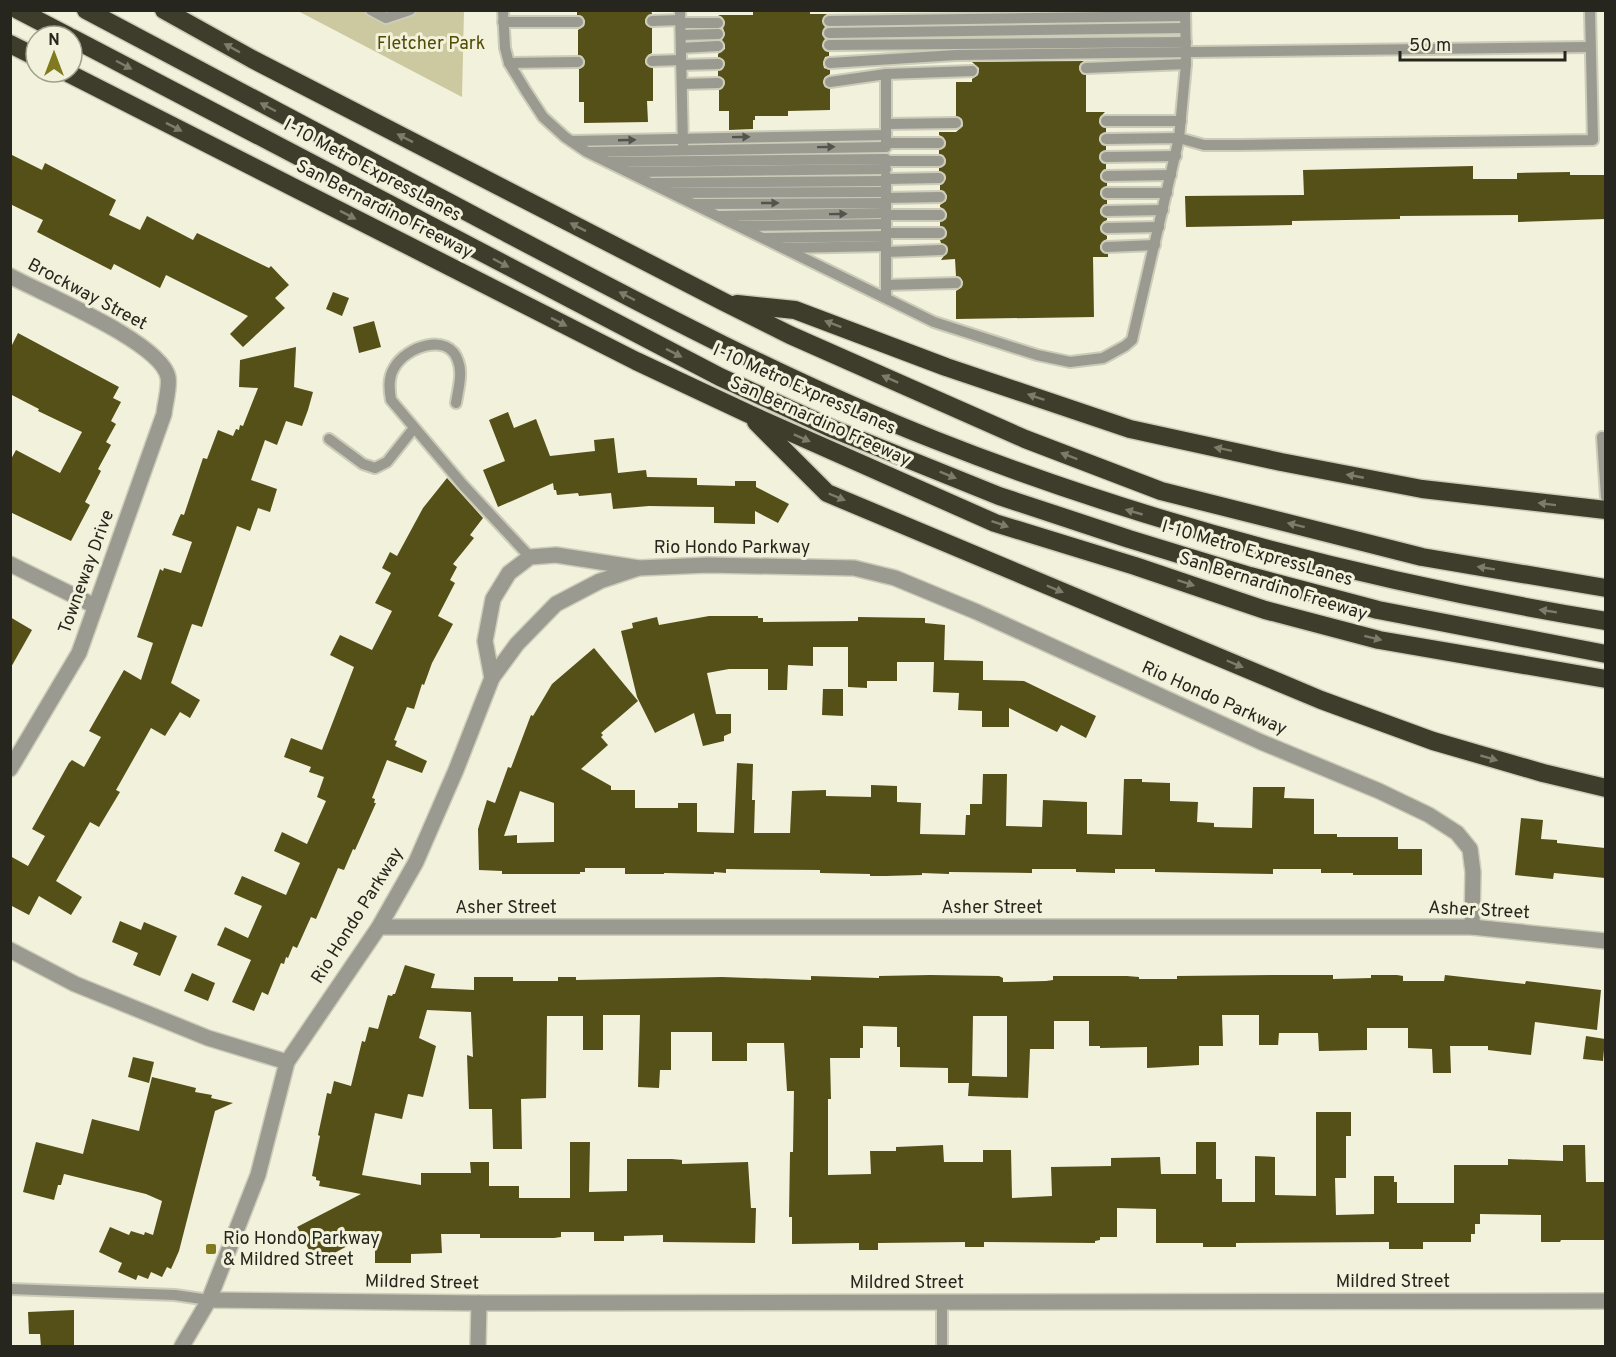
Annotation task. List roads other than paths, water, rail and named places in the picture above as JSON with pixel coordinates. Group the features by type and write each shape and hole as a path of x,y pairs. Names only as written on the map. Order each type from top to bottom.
{"highway":[{"path":"18,10 45,24"},
{"name":"I-10 Metro ExpressLanes","path":"86,10 694,332 934,440 1125,509 1323,565 1508,605 1605,621"},
{"path":"164,10 252,59 790,335 1025,439 1161,491 1422,557 1605,588"},
{"path":"10,44 24,51"},
{"name":"I-10 Metro ExpressLanes","path":"84,44 720,377 833,429 966,483 1129,539 1251,576 1378,610 1605,654"},
{"name":"San Bernardino Freeway","path":"84,81 626,355 749,414 994,523 1135,566 1265,610 1379,640 1605,679"},
{"path":"724,302 795,310 946,367 1130,429 1281,462 1422,489 1605,510"},
{"path":"749,414 827,493 1321,700 1433,741 1543,773 1605,788"}],"street":[{"name":"Brockway Street","path":"10,276 130,337 156,356 168,376"},
{"name":"Towneway Drive","path":"10,769 79,653 164,414 168,376"},
{"path":"492,678 485,641 493,599 509,573 530,557 556,555 639,568"},
{"path":"10,564 95,606"},
{"name":"Rio Hondo Parkway","path":"182,1347 209,1300 258,1175 287,1062 378,927 416,862 456,770 492,678 517,644 556,604 600,581 639,568 708,565 854,568 895,578 977,612 1261,742 1379,791 1429,815 1457,833 1470,849 1473,872 1472,927"},
{"name":"Asher Street","path":"378,927 1472,927 1605,941"},
{"path":"10,950 75,984 208,1038 287,1062"},
{"name":"Mildred Street","path":"209,1300 479,1303 1605,1301"},
{"path":"478,1347 479,1303"}],"lane":[{"path":"370,10 386,18 410,10"},
{"path":"1106,139 1179,138 1204,145 1593,140 1590,10"},
{"path":"686,195 716,216 934,322 1036,355 1070,362 1104,358 1132,340 1179,138 1186,53 1185,13 829,21"},
{"path":"578,22 503,16 509,63 543,117 587,152 670,194 886,204 940,233"},
{"path":"652,21 680,18 718,29 681,35"},
{"path":"680,18 686,195"},
{"path":"829,33 1185,28"},
{"path":"829,45 1186,53"},
{"path":"681,48 718,46"},
{"path":"830,63 957,54 1590,47"},
{"path":"1086,68 1186,53"},
{"path":"652,61 718,64"},
{"path":"509,63 579,62"},
{"path":"830,82 886,74 972,71"},
{"path":"886,74 886,298"},
{"path":"682,84 718,83"},
{"path":"1106,121 1181,121"},
{"path":"606,162 886,137 956,123"},
{"path":"886,137 939,143"},
{"path":"571,141 683,155 940,215"},
{"path":"587,152 683,155"},
{"path":"627,172 683,155"},
{"path":"1106,157 1176,156"},
{"path":"762,238 886,204 939,160"},
{"path":"1107,176 1171,175"},
{"path":"781,248 886,204 939,178"},
{"path":"649,183 686,195 886,204 941,250"},
{"path":"1107,194 1167,193"},
{"path":"736,226 940,197"},
{"path":"716,216 886,204"},
{"path":"1107,211 1163,210"},
{"path":"1107,228 1159,227"},
{"path":"1107,246 1155,245"},
{"path":"886,285 956,284"},
{"path":"456,403 460,376 458,360 451,350 435,344 418,347 405,354 394,368 389,384 391,400 463,485 530,557"},
{"path":"329,438 363,465 375,468 387,462 414,428"},
{"path":"1602,437 1605,497"},
{"path":"10,1289 175,1295 209,1300"},
{"path":"942,1302 942,1347"}],"place":[{"name":"Rio Hondo Parkway & Mildred Street","path":"211,1249"}],"park label":[{"name":"Fletcher Park","path":"431,44"}]}
